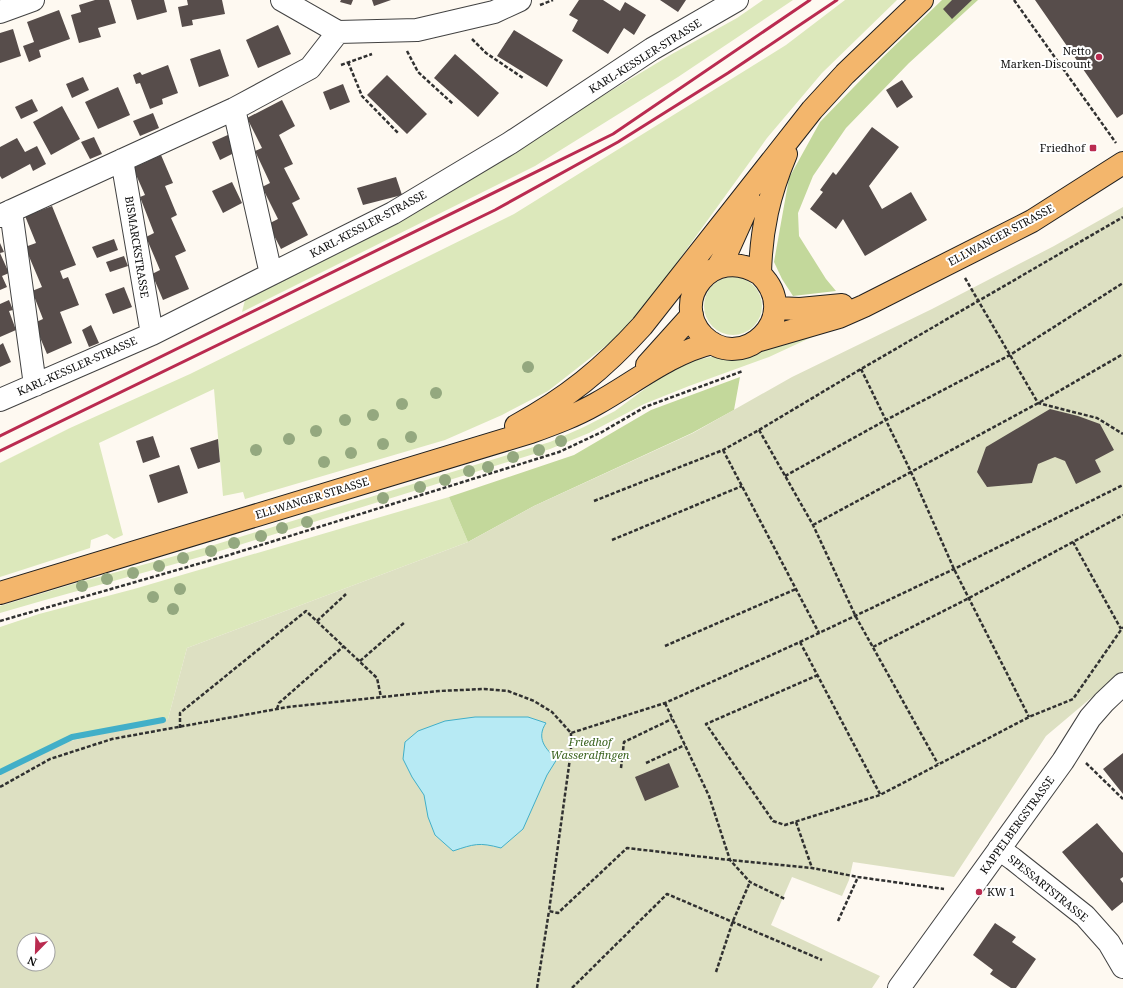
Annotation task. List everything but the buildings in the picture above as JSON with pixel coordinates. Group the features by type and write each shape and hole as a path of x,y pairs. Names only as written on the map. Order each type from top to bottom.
{"main road":[{"path":"452,456 508,431 538,414 594,374 619,351 642,326 812,110 845,74 922,0"},
{"path":"760,274 764,224 769,200 786,153 812,110"},
{"name":"ELLWANGER STRASSE","path":"760,340 839,317 897,290 1032,221 1121,155"},
{"path":"717,268 737,232 765,169"},
{"path":"728,265 740,265 751,268 760,274 772,289 776,308 771,325 760,340 742,348 731,349 712,343 703,336 696,326 692,316 691,306 692,296 701,279 709,272 728,265"},
{"name":"ELLWANGER STRASSE","path":"776,308 800,309 845,305 897,290"},
{"name":"ELLWANGER STRASSE","path":"620,390 664,347 692,316"},
{"name":"ELLWANGER STRASSE","path":"0,593 531,432 567,419 596,405 673,358 695,347 712,343"}],"street":[{"path":"0,12 32,0"},
{"path":"282,0 338,32 417,30 494,12 520,0"},
{"name":"KARL-KESSLER-STRASSE","path":"0,400 152,334 393,213 510,143 652,49 738,0"},
{"path":"35,384 6,213 234,109 310,68 338,32"},
{"path":"234,109 271,274"},
{"name":"BISMARCKSTRASSE","path":"122,160 152,334"},
{"name":"KAPPELBERGSTRASSE","path":"899,988 1071,749 1090,718 1123,684"},
{"name":"SPESSARTSTRASSE","path":"999,849 1085,916 1109,942 1123,967"}],"path":[{"path":"1014,0 1121,155"},
{"path":"470,37 486,53 523,78"},
{"path":"404,46 418,72 454,104"},
{"path":"348,62 362,96 399,134"},
{"path":"594,501 724,450 1123,217"},
{"path":"964,276 1038,403 1097,418 1123,434"},
{"path":"785,476 886,420 1010,355 1123,284"},
{"path":"813,525 1038,403 1123,354"},
{"path":"861,369 911,472 954,569 1029,717"},
{"path":"759,430 813,525 856,617 938,764"},
{"path":"724,450 819,633"},
{"path":"571,733 664,703 856,617 1123,485"},
{"path":"612,540 742,486"},
{"path":"873,646 969,598 1123,515"},
{"path":"818,675 706,724 773,821 785,825 880,794 1029,717 1073,699 1122,628 1073,542"},
{"path":"665,646 796,589"},
{"path":"317,621 346,594"},
{"path":"180,728 180,713 306,611 377,678 382,697"},
{"path":"360,662 405,622"},
{"path":"800,642 880,794"},
{"path":"277,709 279,703 344,646"},
{"path":"0,787 50,760 112,739 180,728 288,707 439,691 484,689 508,691 534,701 552,712 571,733 571,751 537,988"},
{"path":"664,703 709,796 730,860 750,882 785,899"},
{"path":"621,768 624,742 672,719"},
{"path":"646,763 685,745"},
{"path":"1071,749 1123,799"},
{"path":"796,822 812,868"},
{"path":"549,911 558,913 627,848 812,868 858,877 968,893"},
{"path":"838,921 858,877"},
{"path":"716,972 733,921 750,882"},
{"path":"572,988 667,894 822,960"}],"green space":[{"path":"763,0 793,0 678,77 535,166 242,312 246,296 564,119 672,54 737,18"},
{"path":"845,0 897,0 822,73 767,138 660,286 617,337 548,391 502,415 445,440 245,499 243,492 223,496 214,389 99,443 123,535 114,539 107,534 91,540 90,548 0,577 0,463 70,428 190,374 514,214 786,45"},
{"path":"942,0 978,0 909,63 846,128 813,176 798,213 799,236 826,279 836,291 793,296 782,279 774,262 789,178 820,122 883,57"},
{"name":"Friedhof Wasseralfingen","path":"1123,207 1123,671 1046,736 954,877 853,862 849,880 842,896 792,877 771,925 880,976 872,988 0,988 0,774 70,741 168,719 187,648 468,542 534,506 693,433 792,377 932,309 1054,246"},
{"path":"733,277 749,282 757,290 762,306 757,322 749,330 733,335 717,330 709,322 704,306 709,290 717,282"},
{"path":"825,331 769,357 644,404 589,433 550,449 207,555 0,613 0,606 204,548 550,442 615,411 661,377 684,363 710,357 739,356"},
{"path":"740,377 734,410 692,433 534,506 468,542 449,497 574,455 651,410"},
{"path":"449,497 468,542 187,648 168,719 70,741 0,774 0,627 39,614 134,589"}],"water":[{"path":"475,717 528,717 546,723 542,734 543,743 557,759 547,775 523,829 501,848 482,844 453,851 435,835 428,817 424,795 412,777 403,759 405,742 418,731 445,721"}],"waterway":[{"path":"0,772 72,737 163,720"}],"railway":[{"path":"0,436 613,134 810,0"},
{"path":"0,451 495,210 618,142 728,73 837,0"}],"place":[{"name":"Netto Marken-Discount","path":"1099,57"},
{"name":"Friedhof","path":"1093,148"},
{"name":"KW 1","path":"979,892"}]}
